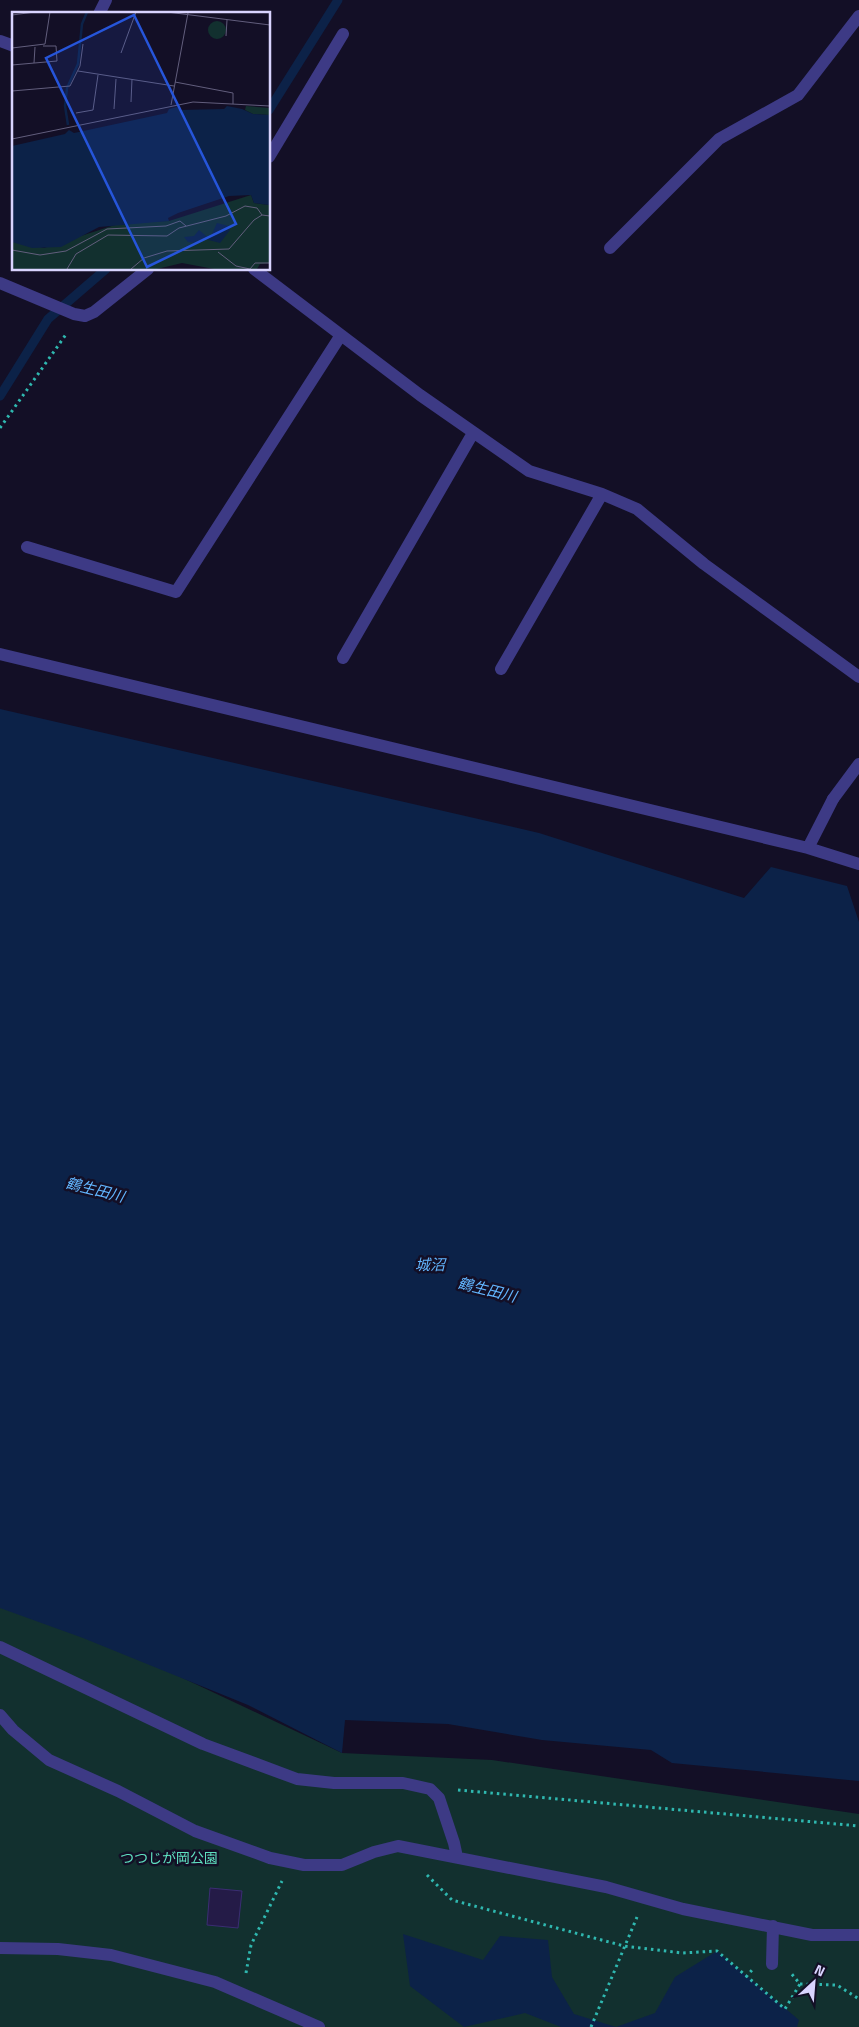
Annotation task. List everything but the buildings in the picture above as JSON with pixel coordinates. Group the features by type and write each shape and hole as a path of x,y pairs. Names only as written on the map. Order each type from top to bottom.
{"street":[{"path":"100,12 106,0"},
{"path":"610,248 719,139 798,95 859,16"},
{"path":"270,155 343,34"},
{"path":"0,41 12,45"},
{"path":"0,283 44,302 73,320 94,312 147,270"},
{"path":"255,270 420,395 529,471 602,494 637,509 704,564 859,677"},
{"path":"27,547 176,592 341,335"},
{"path":"343,658 473,433"},
{"path":"501,669 602,494"},
{"path":"0,654 808,848 859,864"},
{"path":"808,848 833,799 859,764"},
{"path":"0,1647 203,1744 297,1779 334,1783 403,1783 430,1789 439,1798 457,1857"},
{"path":"0,1715 12,1730 49,1760 118,1791 195,1830 270,1858 304,1865 342,1865 374,1852 398,1846 606,1887 683,1909 812,1934 859,1935"},
{"path":"772,1964 773,1926"},
{"path":"0,1948 58,1949 111,1955 215,1982 319,2027"}],"path":[{"path":"0,428 73,320"},
{"path":"439,1798 459,1789 859,1826"},
{"path":"242,1994 251,1945 291,1863"},
{"path":"425,1873 452,1900 624,1946 682,1953 717,1951 786,2009 800,1984"},
{"path":"591,2027 646,1898"},
{"path":"746,1976 761,1962 772,1964 786,1967 800,1984 837,1985 859,1999"}],"green space":[{"name":"つつじが岡公園","path":"0,1592 342,1753 492,1760 859,1814 859,2027 0,2027"}],"water":[{"name":"城沼","path":"0,709 539,833 744,898 771,867 847,886 859,922 859,1781 672,1763 651,1750 542,1740 448,1724 345,1720 342,1753 248,1705 83,1638 0,1608"},
{"path":"403,1934 483,1960 500,1936 548,1940 552,1977 574,2014 616,2027 561,2027 525,2013 464,2027 410,1986"},
{"path":"717,1951 799,2020 797,2027 616,2027 655,2013 675,1977"}],"waterway":[{"path":"270,108 338,0"},
{"path":"0,396 48,319 105,270"}],"water label":[{"name":"鶴生田川","path":"95,1190"},
{"name":"鶴生田川","path":"487,1290"}]}
